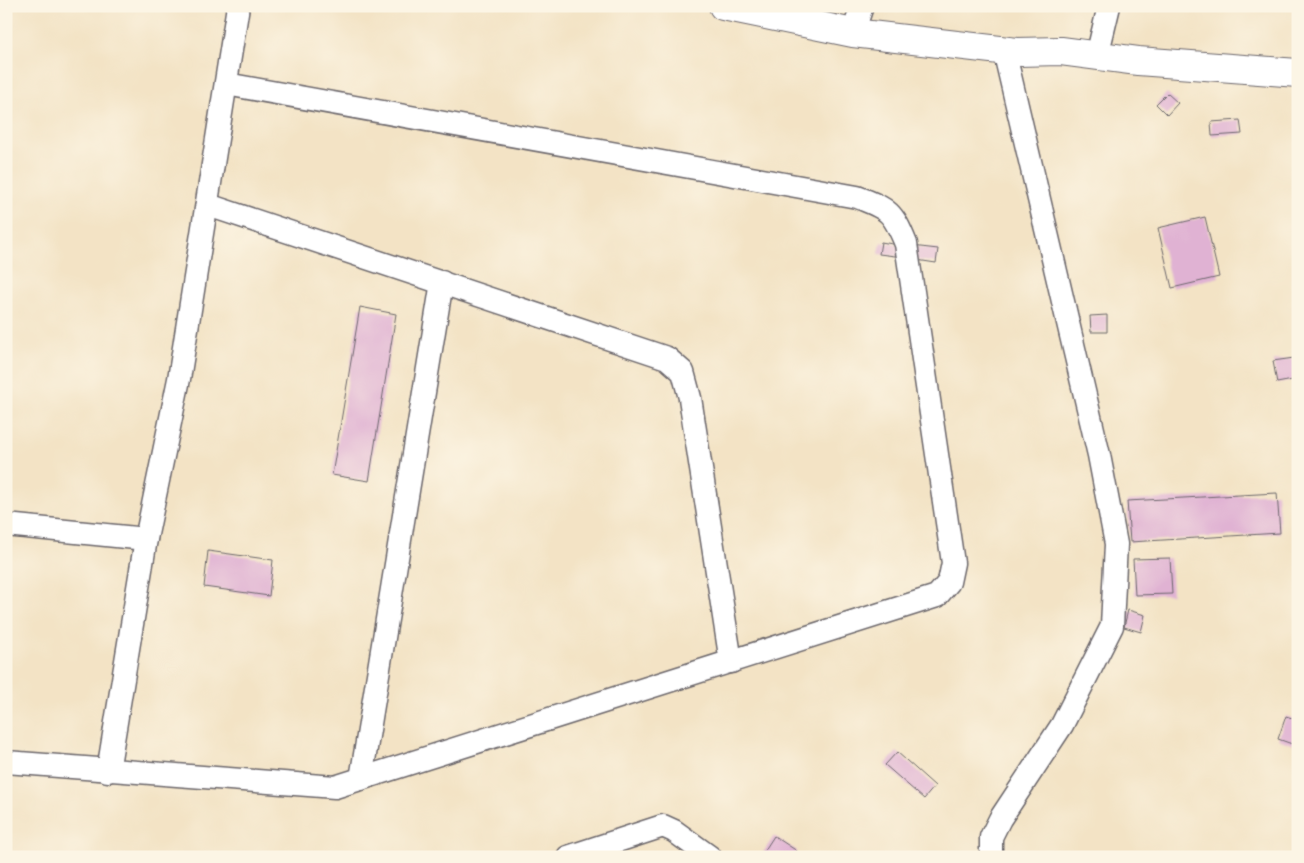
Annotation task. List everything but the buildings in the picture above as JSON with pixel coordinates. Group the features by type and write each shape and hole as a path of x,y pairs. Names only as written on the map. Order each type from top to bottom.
{"street":[{"path":"108,771 146,539 180,379 238,6"},
{"path":"723,6 853,33 1004,50 1061,51 1097,56 1298,73"},
{"path":"853,33 862,6"},
{"path":"1097,56 1109,6"},
{"path":"991,857 991,836 1000,819 1062,725 1112,626 1116,544 1099,455 1004,50"},
{"path":"6,762 335,787 937,596 949,582 952,563 906,244 896,218 881,206 857,197 226,84"},
{"path":"208,205 667,358 683,372 690,398 731,662"},
{"path":"361,779 442,282"},
{"path":"6,525 146,539"},
{"path":"568,857 663,826 674,831 710,857"}]}
